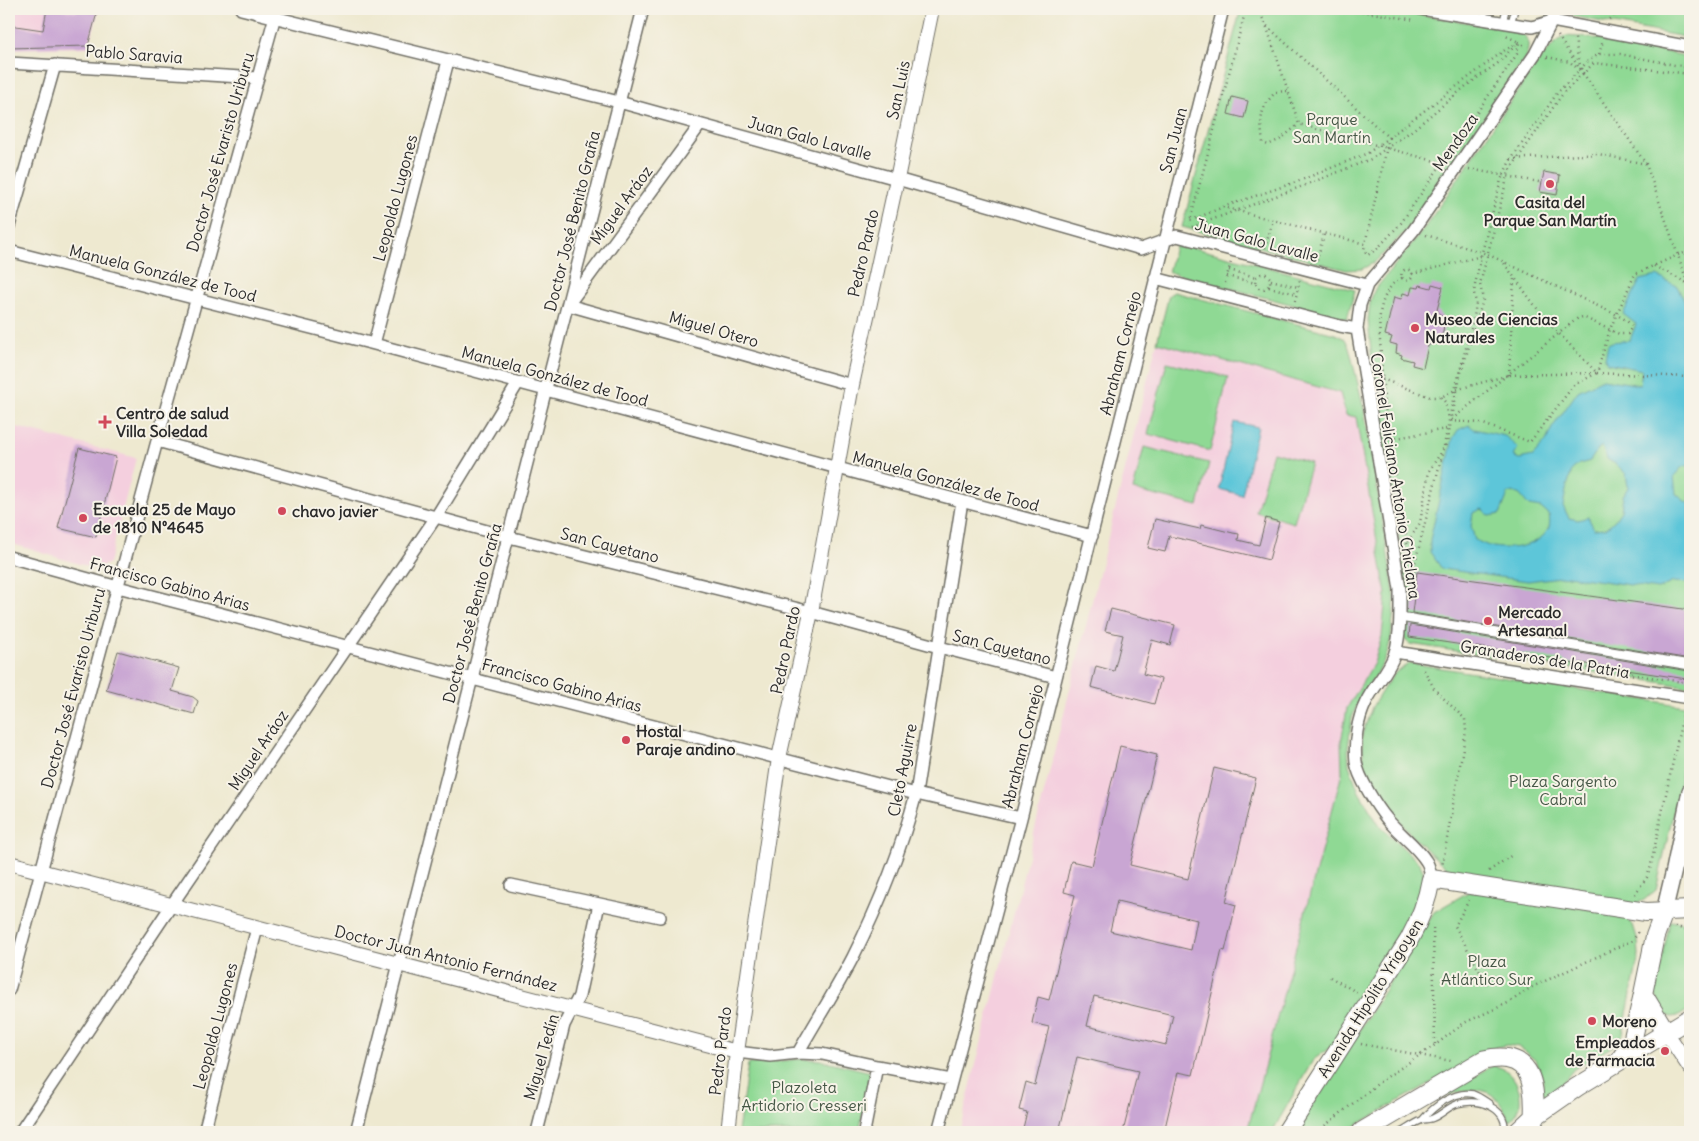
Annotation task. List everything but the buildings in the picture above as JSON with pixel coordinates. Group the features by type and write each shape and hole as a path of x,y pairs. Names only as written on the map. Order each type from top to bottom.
{"highway":[{"path":"1362,1132 1484,1060 1495,1058 1515,1060 1526,1068 1534,1086 1536,1124 1518,1132"}],"main road":[{"path":"1618,1062 1632,1042 1674,870 1690,791"},
{"path":"1435,880 1475,893 1646,912 1661,919 1690,910"},
{"name":"Avenida Hipólito Yrigoyen","path":"1286,1132 1419,921 1435,880"},
{"path":"1643,994 1666,1032"},
{"path":"1536,1124 1618,1062 1690,1018"}],"street":[{"name":"Juan Galo Lavalle","path":"241,9 275,13 448,61 619,102 1140,248 1177,236 1367,285"},
{"name":"Doctor José Benito Graña","path":"356,1132 643,9"},
{"name":"San Luis","path":"897,179 932,9"},
{"name":"San Juan","path":"1155,278 1223,9"},
{"path":"1421,9 1484,14 1507,23 1532,27 1551,22 1573,24 1690,47"},
{"name":"Mendoza","path":"1367,285 1413,231 1536,54 1555,9"},
{"name":"Doctor José Evaristo Uriburu","path":"9,990 275,13"},
{"name":"Leopoldo Lugones","path":"374,344 448,61"},
{"name":"Pablo Saravia","path":"9,63 258,78"},
{"path":"9,226 56,66"},
{"name":"Miguel Aráoz","path":"568,305 700,125"},
{"name":"Pedro Pardo","path":"728,1132 779,758 811,612 852,384 897,179"},
{"name":"Manuela González de Tood","path":"9,250 374,344 1092,536"},
{"path":"1155,278 1357,329"},
{"name":"Abraham Cornejo","path":"938,1132 1021,818 1155,278"},
{"name":"Coronel Feliciano Antonio Chiclana","path":"1367,285 1360,305 1357,329 1400,589 1401,653 1365,703 1355,743 1356,764 1366,786 1387,819 1426,861 1435,880"},
{"name":"Miguel Otero","path":"568,305 852,384"},
{"name":"Miguel Aráoz","path":"20,1132 171,906 436,517 518,383"},
{"name":"San Cayetano","path":"157,441 436,517 811,612 1056,677"},
{"name":"Cleto Aguirre","path":"798,1053 853,958 906,832 916,794 962,501"},
{"name":"Francisco Gabino Arias","path":"9,557 347,647 916,794 1021,818"},
{"name":"Granaderos de la Patria","path":"1400,617 1690,665"},
{"name":"Granaderos de la Patria","path":"1401,653 1689,697"},
{"name":"Doctor Juan Antonio Fernández","path":"9,864 738,1052 770,1056 798,1053 822,1054 951,1080"},
{"path":"512,886 660,917"},
{"name":"Miguel Tedín","path":"537,1132 564,1025 579,996 599,904"},
{"name":"Leopoldo Lugones","path":"204,1132 257,928"},
{"path":"1666,1032 1690,1068"},
{"path":"864,1132 877,1066"}],"lane":[{"path":"1506,9 1507,23"},
{"path":"1507,23 1515,9"},
{"path":"1401,1132 1422,1120 1433,1118 1455,1105 1467,1102 1495,1108 1505,1123 1505,1132"}],"path":[{"path":"1246,9 1190,221 1299,181 1368,153 1505,50 1519,42"},
{"path":"1258,9 1266,25 1299,124"},
{"path":"1347,9 1424,21"},
{"path":"1551,22 1580,69 1646,164 1689,285"},
{"path":"1573,24 1580,69"},
{"path":"1266,25 1389,138"},
{"path":"1501,34 1519,42 1536,54 1570,62 1580,69"},
{"path":"1389,138 1365,244 1364,250 1368,255 1401,223 1517,54 1519,42"},
{"path":"1177,236 1180,231 1371,159 1414,129 1466,86 1498,63 1519,42"},
{"path":"1399,546 1407,542 1420,523 1429,471 1444,447 1446,429 1474,317 1476,303 1474,293 1481,255 1511,159 1558,92 1588,60 1599,54 1620,54 1690,68"},
{"path":"1456,390 1483,300 1480,284 1505,175 1564,92 1594,63 1598,62 1690,74"},
{"path":"1287,91 1276,92 1266,102 1262,113 1263,142 1268,145 1281,139 1299,124"},
{"path":"1299,124 1457,167 1539,182"},
{"path":"1511,159 1598,154 1646,164"},
{"path":"1223,208 1365,244"},
{"path":"1262,258 1272,220"},
{"path":"1413,231 1481,255"},
{"path":"1314,271 1324,233"},
{"path":"1449,420 1481,423 1530,442 1574,385 1597,373 1610,329 1635,274 1690,251"},
{"path":"1412,274 1487,254 1617,315 1632,326 1628,334 1620,334 1583,317 1578,318 1509,375 1449,420"},
{"path":"1225,285 1231,261"},
{"path":"1503,262 1544,318 1597,373"},
{"path":"1653,266 1689,285"},
{"path":"1229,270 1256,277 1265,274 1269,276 1269,287"},
{"path":"1412,274 1410,270 1404,270 1402,278 1391,286 1381,308 1380,322 1382,379 1407,542 1415,562 1446,443 1449,420 1445,402 1441,397"},
{"path":"1402,278 1409,280 1412,278 1412,274"},
{"path":"1227,276 1255,283 1261,289 1269,287 1297,294"},
{"path":"1255,283 1256,277"},
{"path":"1295,303 1301,278"},
{"path":"1509,375 1514,278"},
{"path":"1270,280 1298,288"},
{"path":"1382,379 1430,397 1441,397 1456,390 1509,375 1597,373 1689,376"},
{"path":"1391,440 1446,429"},
{"path":"1401,653 1412,667 1424,668 1435,690 1465,719 1466,731 1435,880"},
{"path":"1634,896 1650,869 1689,697"},
{"path":"1488,987 1455,926 1475,893 1482,876 1512,855"},
{"path":"1317,1132 1380,1081 1435,1046 1464,1024 1510,1002 1530,988 1633,940 1642,927 1661,919 1690,930"},
{"path":"1432,923 1435,1046"},
{"path":"1330,977 1370,1000"},
{"path":"1344,1041 1455,1061"}],"shaded area":[{"path":"9,9 99,9 89,47 9,49"},
{"path":"1157,342 1340,393 1346,415 1356,417 1386,594 1382,636 1374,663 1353,697 1341,742 1342,773 1247,1132 959,1132"},
{"name":"Escuela 25 de Mayo de 1810 N°4645","path":"9,425 136,458 109,563 96,569 9,543"}],"green space":[{"name":"Parque San Martín","path":"1241,9 1384,9 1515,30 1526,38 1528,49 1525,58 1408,229 1375,262 1362,269 1346,270 1182,227"},
{"path":"1566,9 1690,9 1690,38 1576,17"},
{"path":"1566,36 1603,39 1690,57 1690,687 1410,644 1405,640 1403,633 1406,598 1405,583 1373,372 1368,320 1370,303 1374,291 1423,230 1538,61 1557,41"},
{"path":"1176,243 1355,290 1347,319 1168,272"},
{"path":"1174,292 1335,334 1345,339 1349,347 1364,409 1395,598 1391,638 1387,654 1379,671 1359,700 1352,718 1348,747 1349,765 1359,792 1379,825 1420,864 1424,882 1422,894 1403,936 1335,1044 1313,1060 1272,1132 1247,1132 1342,773 1341,742 1347,708 1374,663 1382,636 1386,594 1356,417 1346,415 1340,393 1157,342 1169,295"},
{"path":"1167,362 1228,377 1210,451 1148,434"},
{"path":"1144,447 1209,463 1198,506 1133,490"},
{"path":"1273,452 1311,463 1294,523 1256,512"},
{"name":"Plaza Sargento Cabral","path":"1410,663 1685,706 1690,709 1690,737 1656,890 1636,904 1454,875 1412,836 1386,804 1364,765 1362,735 1372,707 1396,672"},
{"name":"Plaza Atlántico Sur","path":"1470,891 1622,914 1633,925 1638,941 1639,955 1623,1033 1613,1046 1574,1069 1559,1087 1540,1099 1543,1081 1535,1060 1519,1047 1507,1045 1496,1047 1466,1063 1344,1132 1295,1132 1434,912"},
{"path":"1670,921 1690,923 1690,1009 1679,1016 1671,1017 1665,1014 1655,994"},
{"name":"Plazoleta Artidorio Cresseri","path":"801,1059 821,1060 871,1072 859,1132 738,1132 748,1064"},
{"path":"1492,1066 1501,1068 1509,1073 1519,1089 1519,1107 1516,1115 1509,1121 1497,1099 1481,1090 1462,1091 1439,1098"}],"water":[{"path":"1657,276 1677,286 1690,309 1689,365 1686,392 1690,401 1690,465 1682,467 1674,476 1676,494 1686,502 1690,502 1690,583 1673,582 1658,589 1568,576 1528,581 1442,569 1430,552 1430,540 1453,438 1458,430 1469,425 1474,429 1505,436 1518,448 1513,456 1519,459 1533,456 1546,441 1552,428 1578,391 1603,379 1640,385 1642,370 1608,363 1605,358 1608,344 1630,340 1636,324 1623,314 1640,280","holes":["1602,446 1607,459 1626,474 1628,487 1623,496 1621,511 1615,520 1606,528 1594,529 1588,517 1578,520 1569,518 1563,506 1572,470 1579,464 1590,461","1513,492 1520,495 1529,506 1541,508 1549,515 1549,526 1545,534 1533,543 1508,548 1493,547 1475,540 1471,526 1473,513 1482,509 1490,516 1500,514 1508,494"]},
{"path":"1234,422 1258,427 1242,495 1219,489"}],"place":[{"name":"Casita del Parque San Martín","path":"1550,184"},
{"name":"Museo de Ciencias Naturales","path":"1415,328"},
{"name":"Centro de salud Villa Soledad","path":"105,422"},
{"name":"chavo javier","path":"282,511"},
{"name":"Escuela 25 de Mayo de 1810 N°4645","path":"83,518"},
{"name":"Mercado Artesanal","path":"1488,621"},
{"name":"Hostal Paraje andino","path":"626,740"},
{"name":"Moreno","path":"1592,1021"},
{"name":"Empleados de Farmacia","path":"1665,1051"}]}
